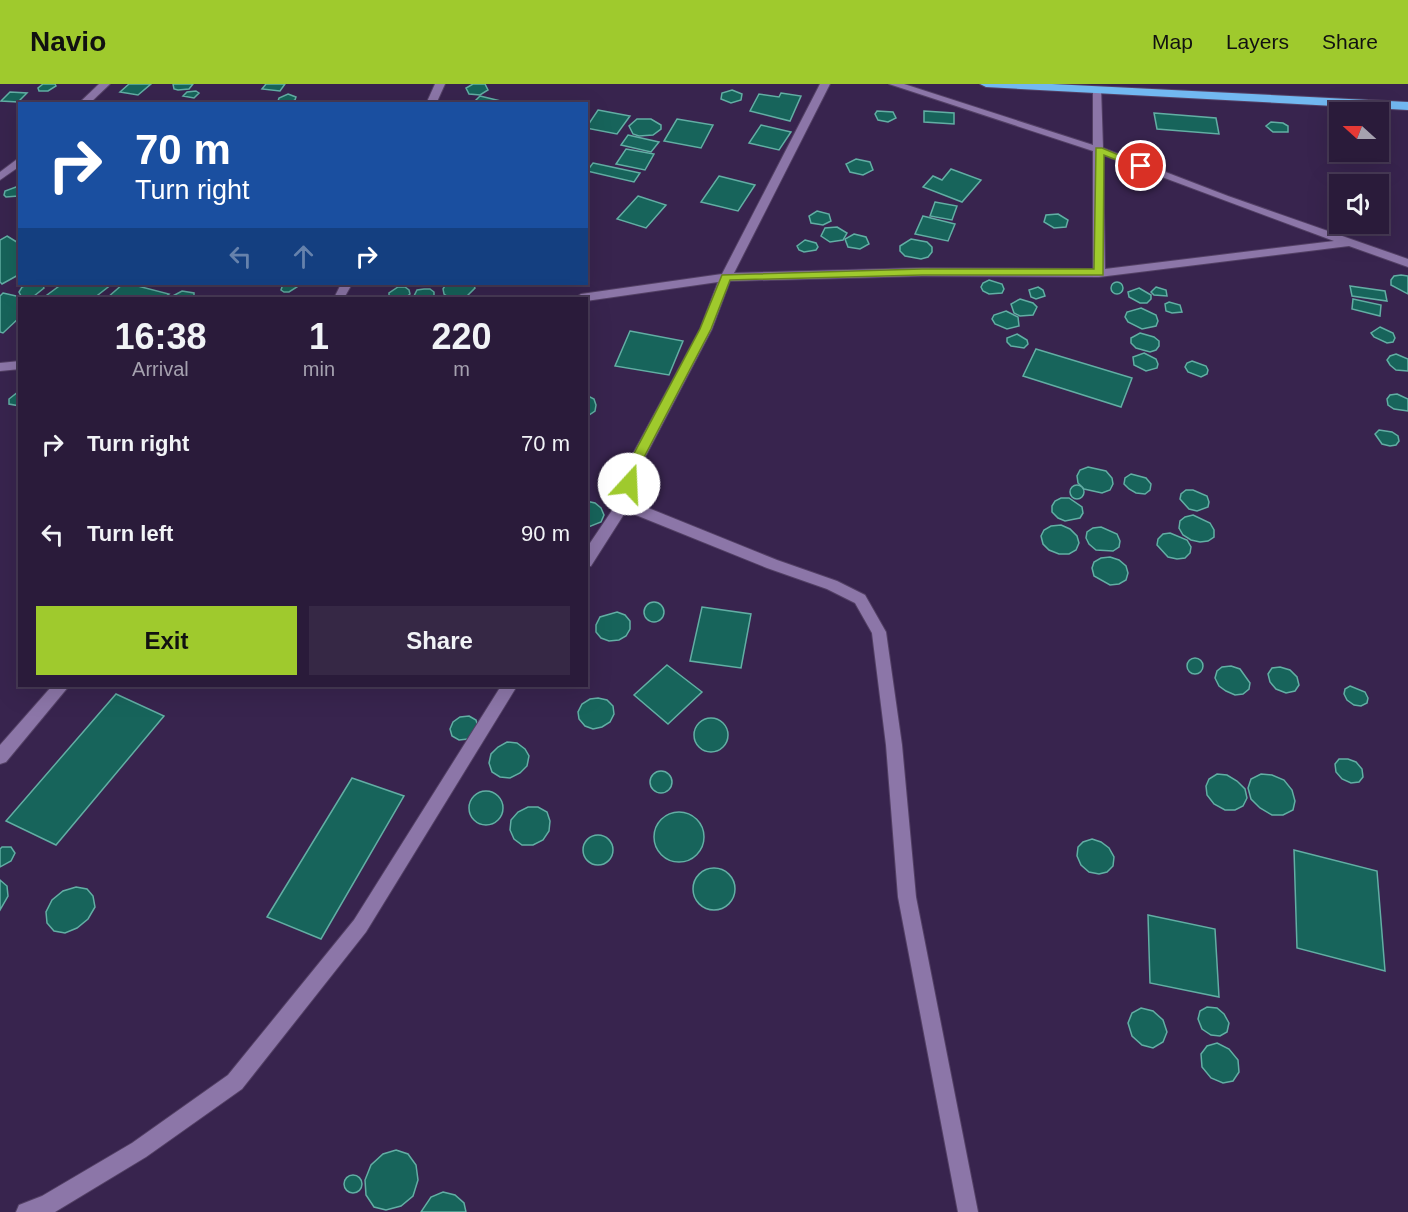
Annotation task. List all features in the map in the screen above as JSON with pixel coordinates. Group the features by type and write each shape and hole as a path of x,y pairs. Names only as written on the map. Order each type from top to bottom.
{"highway":[{"path":"986,84 1408,106"}],"street":[{"path":"85,102 105,84"},
{"path":"432,102 440,84"},
{"path":"588,559 623,504 635,463 706,329 726,277 825,84"},
{"path":"894,84 1099,150 1224,198 1408,263"},
{"path":"1098,90 1099,273"},
{"path":"0,177 18,162"},
{"path":"588,297 726,277 922,272 1099,273 1352,242"},
{"path":"0,367 18,365"},
{"path":"623,504 772,564 832,585 860,599 879,632 894,745 907,897 968,1212"},
{"path":"0,757 60,687"},
{"path":"26,1212 46,1205 139,1150 235,1082 360,926 508,687"}],"building":[{"path":"43,84 55,84 56,86 48,91 39,91 38,88"},
{"path":"129,84 151,84 138,95 120,92"},
{"path":"173,84 193,84 189,89 178,90 174,89"},
{"path":"266,84 285,84 280,91 262,89"},
{"path":"473,84 485,84 488,90 480,95 469,94 466,88"},
{"path":"732,90 742,94 741,100 731,103 721,99 722,93"},
{"path":"10,92 27,93 18,102 1,101"},
{"path":"187,92 199,93 194,98 183,96"},
{"path":"781,93 801,96 790,121 750,111 759,94 779,97"},
{"path":"288,94 296,97 291,102 278,101 279,98"},
{"path":"480,96 505,102 474,102"},
{"path":"598,110 630,116 617,134 588,128"},
{"path":"877,111 893,112 896,118 888,122 878,120 875,114"},
{"path":"924,111 954,113 954,124 924,122"},
{"path":"1154,113 1216,118 1219,134 1157,129"},
{"path":"637,119 651,119 661,125 661,129 653,135 633,134 629,126"},
{"path":"677,119 713,125 701,148 664,141"},
{"path":"1271,122 1283,123 1288,126 1288,132 1273,132 1266,126"},
{"path":"761,125 791,132 779,150 749,143"},
{"path":"628,135 659,142 651,152 621,145"},
{"path":"626,149 654,154 645,170 616,164"},
{"path":"856,159 870,162 873,170 863,175 850,172 846,164"},
{"path":"593,163 640,173 634,182 588,170"},
{"path":"951,169 981,180 962,202 923,187 933,176 942,180"},
{"path":"719,176 755,185 738,211 701,202"},
{"path":"18,187 18,196 6,197 5,191"},
{"path":"638,196 666,205 646,228 617,219"},
{"path":"935,202 957,206 952,220 930,216"},
{"path":"817,211 829,214 831,221 823,225 811,223 809,216"},
{"path":"1058,214 1068,220 1066,227 1054,228 1044,222 1046,215"},
{"path":"923,216 955,224 948,241 915,234"},
{"path":"837,227 847,233 843,240 830,242 821,236 825,228"},
{"path":"854,234 866,237 869,244 860,249 848,247 845,239"},
{"path":"7,236 18,243 18,275 2,284 0,282 0,240"},
{"path":"911,239 927,242 932,247 932,252 928,257 921,259 905,256 900,251 900,246"},
{"path":"805,240 816,243 818,247 816,250 804,252 799,250 797,246"},
{"path":"1394,276 1408,276 1408,294 1391,285"},
{"path":"989,280 1002,284 1004,289 1002,293 989,294 983,291 981,287 983,283"},
{"path":"1117,282 1123,288 1117,294 1111,288"},
{"path":"42,285 44,288 34,296 21,296 19,292 22,287"},
{"path":"61,285 111,285 95,297 44,297"},
{"path":"122,285 134,285 169,294 165,297 108,297"},
{"path":"283,285 296,285 297,287 289,292 281,290"},
{"path":"445,285 474,285 475,288 466,297 448,297 444,294"},
{"path":"1350,286 1385,291 1387,301 1352,296"},
{"path":"398,287 405,287 410,294 406,297 389,297 389,293"},
{"path":"1038,287 1043,290 1045,296 1036,299 1031,297 1029,290"},
{"path":"1156,287 1166,290 1167,296 1154,295 1151,292"},
{"path":"1139,288 1151,295 1147,303 1140,303 1129,297 1128,292"},
{"path":"430,289 434,292 434,297 414,297 417,290"},
{"path":"182,291 194,293 194,297 171,297"},
{"path":"3,293 21,297 18,297 18,319 3,333 0,332 0,296"},
{"path":"1020,299 1033,303 1037,307 1033,315 1020,316 1014,313 1011,304"},
{"path":"1353,299 1381,305 1380,316 1352,309"},
{"path":"1169,302 1180,305 1182,312 1166,311 1165,304"},
{"path":"1141,308 1156,315 1158,321 1156,326 1142,329 1128,322 1125,317 1127,312"},
{"path":"1006,311 1018,317 1019,326 1007,329 995,324 992,319 994,315"},
{"path":"1380,327 1393,333 1395,338 1393,342 1387,343 1374,337 1371,333"},
{"path":"630,331 683,341 669,375 615,366"},
{"path":"1140,333 1159,341 1156,350 1150,352 1136,348 1131,343 1131,338"},
{"path":"1017,334 1027,340 1028,344 1024,348 1011,346 1007,342 1007,338"},
{"path":"1036,349 1132,378 1121,407 1023,376"},
{"path":"1144,353 1156,359 1157,368 1146,371 1134,365 1133,357"},
{"path":"1396,354 1408,359 1408,371 1396,370 1390,365 1387,360"},
{"path":"1192,361 1206,366 1207,374 1201,377 1188,372 1185,367"},
{"path":"18,392 18,406 9,404 9,399"},
{"path":"1397,394 1408,399 1408,411 1394,409 1388,405 1387,399 1390,395"},
{"path":"588,396 594,399 595,411 588,416"},
{"path":"1379,430 1392,432 1398,436 1399,441 1396,445 1382,444 1375,434"},
{"path":"1088,467 1106,471 1112,478 1113,484 1110,490 1102,493 1084,489 1078,483 1077,476 1080,470"},
{"path":"1131,474 1146,478 1151,484 1150,490 1145,494 1129,489 1124,484 1125,478"},
{"path":"1077,485 1082,487 1084,492 1082,497 1077,499 1072,497 1070,492 1072,487"},
{"path":"1186,490 1193,490 1207,496 1208,507 1197,511 1189,509 1180,499 1181,494"},
{"path":"1069,498 1082,507 1083,513 1080,518 1065,521 1052,512 1055,501"},
{"path":"588,501 601,508 604,515 601,522 588,527"},
{"path":"1193,515 1210,523 1214,530 1214,537 1200,542 1183,535 1179,528 1180,521"},
{"path":"1061,525 1070,529 1077,536 1079,543 1076,550 1069,554 1059,554 1049,550 1043,544 1041,536 1044,530 1051,526"},
{"path":"1101,527 1117,534 1120,541 1119,547 1113,551 1096,550 1089,544 1086,538 1087,532"},
{"path":"1170,533 1187,540 1191,547 1190,553 1185,558 1168,557 1157,545 1158,539 1163,534"},
{"path":"1110,557 1126,566 1128,573 1126,580 1119,584 1110,585 1094,576 1092,568 1094,562"},
{"path":"654,602 661,605 664,612 661,619 654,622 647,619 644,612 647,605"},
{"path":"702,607 751,614 741,668 690,661"},
{"path":"617,612 625,615 630,621 630,629 626,636 619,640 609,641 601,638 596,632 596,625 600,617"},
{"path":"1192,658 1198,658 1203,666 1201,672 1192,674 1187,669 1187,663"},
{"path":"667,665 702,692 668,724 634,695"},
{"path":"1231,666 1240,669 1250,683 1249,689 1243,694 1235,695 1226,691 1219,686 1215,678 1217,671 1222,667"},
{"path":"1280,667 1290,670 1297,677 1299,685 1295,691 1286,693 1276,689 1270,682 1268,674 1272,668"},
{"path":"1350,686 1365,692 1368,698 1367,703 1361,706 1354,705 1347,700 1344,694 1345,689"},
{"path":"116,694 164,716 56,845 6,821"},
{"path":"590,699 607,700 613,706 614,714 610,722 593,729 585,726 579,719 578,712 582,704"},
{"path":"469,716 476,720 478,727 468,739 459,740 452,736 450,729 453,722 460,717"},
{"path":"711,718 723,723 728,735 723,747 711,752 699,747 694,735 699,723"},
{"path":"507,742 517,743 525,749 529,756 527,766 510,778 500,777 492,772 489,763 491,754"},
{"path":"1339,759 1356,762 1362,769 1363,777 1359,782 1351,783 1342,779 1336,772 1335,764"},
{"path":"661,771 669,774 672,782 669,790 661,793 653,790 650,782 653,774"},
{"path":"1217,774 1227,775 1245,789 1247,798 1243,806 1235,810 1225,810 1214,804 1207,795 1206,786 1209,779"},
{"path":"1261,774 1272,775 1284,780 1292,790 1295,801 1293,810 1283,815 1272,815 1251,799 1248,788 1251,779"},
{"path":"352,778 404,796 321,939 267,917"},
{"path":"486,791 498,796 503,808 498,820 486,825 474,820 469,808 474,796"},
{"path":"528,807 538,807 547,812 550,821 549,831 543,840 533,845 522,845 514,839 510,830 511,820 518,812"},
{"path":"674,812 684,812 697,819 704,832 704,842 697,855 684,862 674,862 665,858 658,851 654,842 654,832 658,823 665,816"},
{"path":"598,835 609,839 613,850 609,861 598,865 587,861 583,850 587,839"},
{"path":"1092,839 1109,848 1114,857 1113,866 1107,872 1099,874 1089,872 1081,865 1077,856 1078,847 1083,842"},
{"path":"11,847 15,853 11,861 0,867 0,849"},
{"path":"1294,850 1377,871 1385,971 1297,948"},
{"path":"714,868 722,869 729,874 734,881 734,897 729,904 722,909 714,910 706,909 699,904 694,897 693,889 694,881 699,874 706,869"},
{"path":"0,880 7,886 8,896 0,910"},
{"path":"76,887 87,889 93,896 95,907 88,919 77,928 65,933 54,931 47,923 46,912 52,900 63,891"},
{"path":"1148,915 1215,929 1219,997 1150,983"},
{"path":"1207,1007 1217,1008 1224,1014 1229,1023 1227,1032 1220,1036 1211,1035 1202,1029 1198,1019 1200,1011"},
{"path":"1141,1008 1153,1011 1163,1020 1167,1032 1163,1042 1153,1048 1142,1045 1132,1036 1128,1023 1132,1013"},
{"path":"1217,1043 1229,1049 1238,1060 1239,1072 1233,1081 1223,1083 1211,1078 1202,1067 1201,1054 1207,1046"},
{"path":"396,1150 408,1154 416,1165 418,1180 413,1196 401,1206 386,1210 374,1207 366,1195 365,1180 371,1165 383,1154"},
{"path":"353,1175 359,1178 362,1184 359,1190 353,1193 347,1190 344,1184 347,1178"},
{"path":"443,1192 455,1195 464,1203 466,1212 421,1212 431,1197"}],"route":[{"path":"629,484 635,463 706,329 726,277 922,272 1099,273 1099,150 1141,166"}]}
